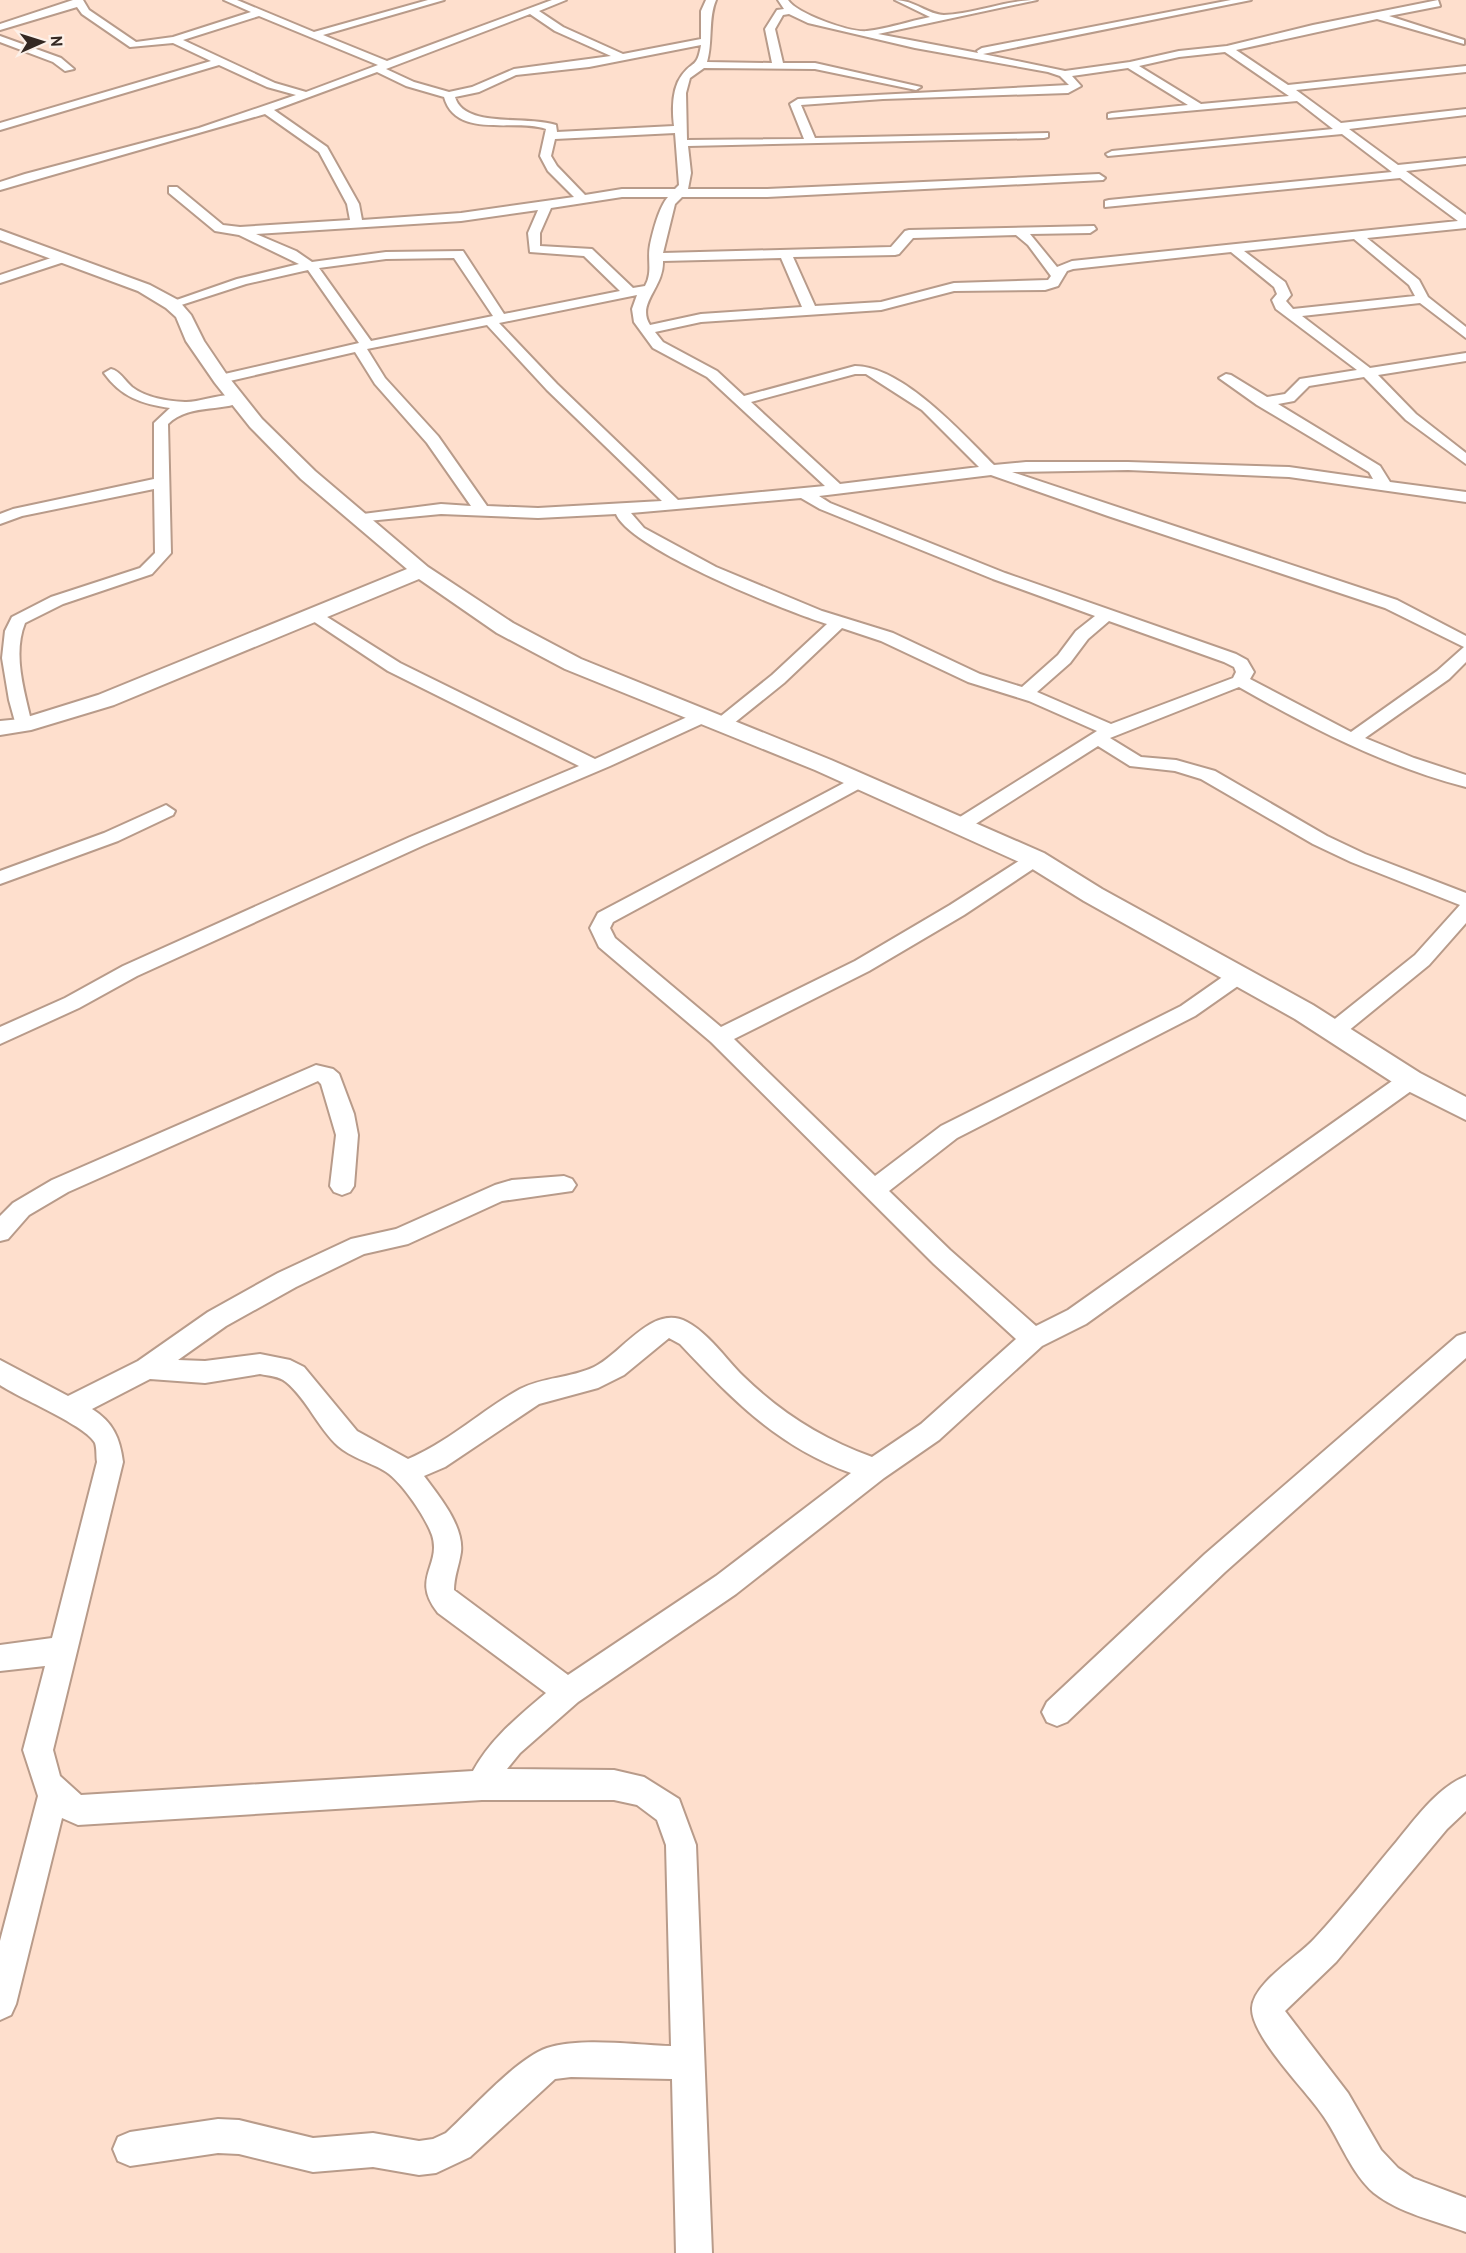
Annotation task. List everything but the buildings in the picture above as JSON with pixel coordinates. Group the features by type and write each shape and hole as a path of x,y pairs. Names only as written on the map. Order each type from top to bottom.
{"street":[{"path":"229,0 383,67 410,84 449,95 475,90 514,72 623,58 705,41"},
{"path":"313,35 439,0"},
{"path":"0,186 66,165 168,140 267,110 561,0"},
{"path":"701,64 710,21 706,11 711,0"},
{"path":"783,0 790,10 811,21 859,33 881,35 1032,65 1064,74 1130,65 1179,54 1227,49 1313,28 1437,4 1433,0"},
{"path":"900,0 940,18"},
{"path":"969,54 1245,0"},
{"path":"881,35 940,18 1023,1"},
{"path":"0,27 80,4 134,45 144,56"},
{"path":"531,10 559,29 623,58"},
{"path":"778,64 770,29 780,12 790,10"},
{"path":"134,45 174,40 259,13"},
{"path":"1380,16 1460,42"},
{"path":"0,39 57,60 69,69"},
{"path":"174,40 283,90 306,95"},
{"path":"1227,49 1286,88 1464,220"},
{"path":"0,127 221,62"},
{"path":"837,489 712,374 658,345 641,322 639,309 642,298 657,274 656,246 669,203 681,193 686,178 678,129 684,81 688,74 701,64 778,64 815,66 954,94"},
{"path":"1130,65 1198,107"},
{"path":"1286,88 1466,69"},
{"path":"810,142 810,137 796,111 795,104 798,102 1068,90 1076,86 1064,74"},
{"path":"449,95 454,109 474,121 538,123 552,127 545,149 549,166 581,198"},
{"path":"1112,116 1297,98"},
{"path":"267,110 278,120 316,144 328,157 336,176 356,208 356,224"},
{"path":"1112,154 1340,129 1466,112"},
{"path":"0,114 19,121"},
{"path":"551,136 678,129"},
{"path":"681,142 810,142 1044,135"},
{"path":"1109,204 1399,172 1466,161"},
{"path":"173,190 219,228 251,232 461,217 622,193 767,193 1099,178"},
{"path":"546,206 534,233 534,249 588,252 630,293"},
{"path":"647,330 701,318 881,306 954,287 1045,286 1053,283 1062,268 1072,265 1464,220"},
{"path":"656,257 896,251 909,234 1053,228 1090,229"},
{"path":"1019,231 1032,242 1057,276"},
{"path":"251,232 312,267 363,346 377,379 425,430 481,509"},
{"path":"1355,234 1414,283 1423,299 1466,334"},
{"path":"0,235 144,288 172,304 183,315 195,341 221,379 256,423 308,475 363,519 421,571 505,628 538,647 859,781 1035,860 1334,1030 1410,1080 1466,1110"},
{"path":"1233,248 1280,285 1284,295 1279,300 1290,313 1368,372 1411,417 1466,460"},
{"path":"172,304 222,286 369,257 459,254 496,320 552,387 675,505"},
{"path":"786,254 810,310"},
{"path":"0,279 60,259"},
{"path":"221,379 363,346 649,290"},
{"path":"1290,313 1423,299"},
{"path":"1262,402 1289,398 1305,382 1466,357"},
{"path":"740,401 855,370 869,370 941,418 989,469 1113,513 1391,604 1466,643"},
{"path":"111,373 122,389 133,396 190,406"},
{"path":"1226,378 1262,402 1375,468 1384,485"},
{"path":"23,724 13,682 12,652 14,629 20,618 40,607 146,571 156,564 163,553 164,482 161,423 165,417 190,406 237,399"},
{"path":"363,519 415,511 481,509 538,513 675,505 804,493 989,469 1074,465 1243,469 1327,476 1466,497"},
{"path":"0,519 18,512 164,482"},
{"path":"804,493 825,506 864,523 1230,658 1240,664 1245,672 1240,681 1104,734 959,826"},
{"path":"622,509 626,519 638,531 676,553 816,615 887,637 985,682 1025,694 1104,734 1136,762 1176,766 1208,775 1320,840 1358,858 1466,900"},
{"path":"0,728 23,724 106,700 421,571"},
{"path":"0,609 20,618"},
{"path":"1025,694 1064,660 1082,635 1107,614"},
{"path":"316,615 394,667 450,697 594,766"},
{"path":"0,1036 72,1003 130,971 417,840 594,766 712,720 778,679 839,622"},
{"path":"1352,739 1443,675 1466,652"},
{"path":"1240,681 1303,717 1352,739 1466,781"},
{"path":"859,781 605,918 600,928 606,942 719,1037 792,1112 875,1189 942,1257 1033,1339"},
{"path":"0,878 111,837 166,811"},
{"path":"719,1037 862,966 957,910 1035,860"},
{"path":"1334,1030 1422,960 1466,910"},
{"path":"875,1189 949,1132 1188,1011 1238,976"},
{"path":"0,1232 21,1209 60,1186 316,1073 325,1075 331,1080 343,1114 347,1135 342,1186"},
{"path":"482,1785 496,1759 510,1743 568,1692 726,1585 875,1470 930,1432 1033,1339 1077,1317 1410,1080"},
{"path":"66,1410 147,1368 217,1318 287,1280 359,1246 400,1237 503,1191 564,1185"},
{"path":"405,1472 436,1459 532,1395 598,1377 615,1368 657,1332 668,1328 678,1329 689,1337 756,1406 781,1425 819,1448 875,1470"},
{"path":"1057,1712 1261,1521 1466,1343"},
{"path":"147,1368 184,1372 260,1364 281,1367 295,1374 348,1439 395,1463 405,1472 433,1509 446,1537 447,1552 440,1575 440,1594 448,1604 480,1630 568,1692"},
{"path":"0,1371 12,1383 86,1419 106,1438 110,1462 38,1750 44,1780 53,1795 78,1810 482,1785 614,1785 644,1792 668,1810 681,1845 694,2253"},
{"path":"0,1658 63,1650"},
{"path":"1466,1791 1436,1818 1325,1952 1278,1993 1268,2006 1269,2016 1278,2031 1336,2105 1369,2162 1380,2174 1402,2191 1466,2215"},
{"path":"0,2004 53,1795"},
{"path":"130,2149 218,2136 239,2137 313,2155 373,2150 419,2158 436,2156 458,2145 533,2075 549,2064 571,2060 688,2063"}]}
